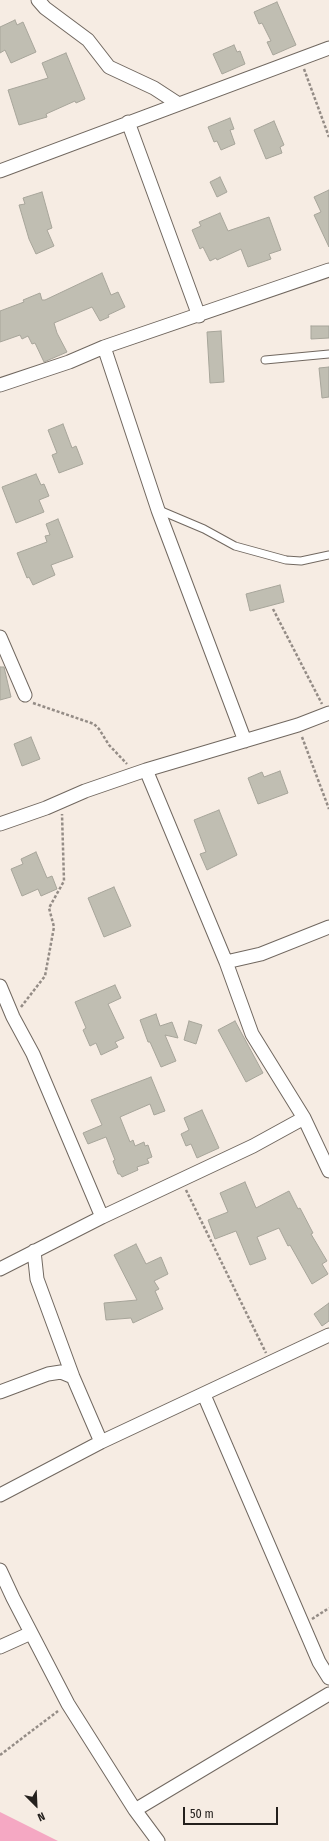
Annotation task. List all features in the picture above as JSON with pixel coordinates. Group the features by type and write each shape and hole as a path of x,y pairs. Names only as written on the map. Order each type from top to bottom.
{"street":[{"path":"38,0 45,8 88,40 109,67 154,88 177,103"},
{"path":"0,170 177,103 301,60 329,48"},
{"path":"128,122 199,316"},
{"path":"0,385 69,362 104,347 199,316 329,270"},
{"path":"104,347 158,510 244,741"},
{"path":"0,637 25,695"},
{"path":"0,824 68,799 85,790 298,725 328,713"},
{"path":"141,772 226,962 252,1034 304,1118 329,1171"},
{"path":"226,962 261,954 329,927"},
{"path":"0,986 13,1017 33,1054 102,1217"},
{"path":"0,1269 102,1217 253,1146 304,1118"},
{"path":"34,1251 37,1279 73,1376 101,1442"},
{"path":"0,1495 101,1442 204,1395 329,1335"},
{"path":"0,1392 48,1374 62,1372 73,1376"},
{"path":"204,1395 304,1624 319,1662 329,1678"},
{"path":"0,1570 68,1704 135,1810 158,1841"},
{"path":"0,1647 31,1633"},
{"path":"135,1810 329,1694"}],"lane":[{"path":"265,360 329,354"},
{"path":"158,510 204,529 235,546 286,560 301,561 329,556"}],"path":[{"path":"301,60 329,137"},
{"path":"273,609 328,713"},
{"path":"25,695 33,702 94,724 99,728 109,745 141,772"},
{"path":"298,725 329,809"},
{"path":"13,1017 45,976 54,927 50,908 64,881 62,812 68,799"},
{"path":"181,1181 271,1363"},
{"path":"304,1624 329,1608"},
{"path":"0,1755 68,1704"}],"shaded area":[{"path":"0,1812 58,1841 0,1841"}],"building":[{"path":"277,2 296,45 273,55 267,42 271,41 262,23 259,24 254,12"},
{"path":"15,20 17,25 23,22 36,52 11,63 5,50 0,53 0,27"},
{"path":"234,45 237,52 240,51 245,64 222,74 213,54"},
{"path":"66,53 85,99 76,103 75,101 46,114 47,117 19,125 8,90 48,78 42,63"},
{"path":"230,118 234,129 230,130 235,144 221,150 217,141 214,142 208,127"},
{"path":"274,121 284,145 280,147 282,153 266,159 254,130"},
{"path":"220,177 227,192 217,197 210,182"},
{"path":"329,190 329,247 314,215 321,212 314,197"},
{"path":"42,192 52,228 47,230 54,246 36,254 29,239 19,205 25,204 23,198"},
{"path":"220,213 228,231 269,217 281,250 269,254 271,259 248,267 241,249 217,260 216,258 210,261 203,247 200,249 192,230 201,226 199,222"},
{"path":"102,273 111,295 118,292 125,307 108,315 109,317 100,321 92,307 54,323 57,333 67,352 44,362 35,343 32,344 28,336 22,339 20,335 0,342 0,311 24,302 23,300 40,293 42,300 45,300"},
{"path":"311,326 329,326 329,338 311,339"},
{"path":"221,331 224,382 210,383 207,332"},
{"path":"329,367 329,397 322,398 319,368"},
{"path":"63,424 72,448 76,446 83,464 59,473 52,455 57,453 48,430"},
{"path":"36,474 41,485 44,484 49,496 39,500 44,512 16,523 2,487"},
{"path":"58,519 73,557 51,565 55,575 33,585 29,577 27,578 17,553 47,542 45,536 50,535 46,524"},
{"path":"280,585 284,602 250,611 246,594"},
{"path":"0,667 4,667 11,697 0,700"},
{"path":"31,737 40,759 22,766 14,744"},
{"path":"280,771 288,793 258,804 248,778 262,772 264,777"},
{"path":"219,810 237,855 207,870 200,854 206,852 194,820"},
{"path":"36,852 47,878 52,876 57,889 41,896 38,889 22,896 11,869 23,864 21,859"},
{"path":"114,887 131,926 104,937 88,898"},
{"path":"115,985 121,998 108,1004 124,1038 115,1042 118,1047 101,1055 96,1043 90,1046 83,1030 86,1028 75,1002"},
{"path":"156,1014 160,1026 172,1022 178,1038 165,1035 176,1061 161,1067 150,1042 148,1042 140,1020"},
{"path":"189,1021 202,1025 196,1044 184,1040"},
{"path":"235,1021 263,1073 246,1082 218,1030"},
{"path":"151,1077 165,1111 154,1115 150,1104 120,1117 130,1142 133,1140 135,1146 144,1142 145,1146 148,1145 152,1157 147,1159 149,1163 137,1167 138,1170 122,1177 118,1174 113,1161 115,1160 106,1137 88,1144 83,1133 102,1125 91,1100"},
{"path":"202,1110 219,1148 197,1158 191,1144 186,1146 181,1134 189,1130 184,1118"},
{"path":"245,1182 256,1208 289,1191 298,1209 300,1208 313,1233 311,1234 327,1261 322,1264 328,1274 312,1284 290,1245 288,1246 279,1228 257,1237 266,1259 250,1265 236,1231 215,1239 208,1220 228,1212 220,1193"},
{"path":"136,1244 146,1264 161,1257 168,1274 154,1281 159,1289 155,1291 163,1309 133,1323 131,1318 106,1320 104,1303 137,1300 114,1255"},
{"path":"329,1303 329,1321 322,1326 314,1314"}]}
